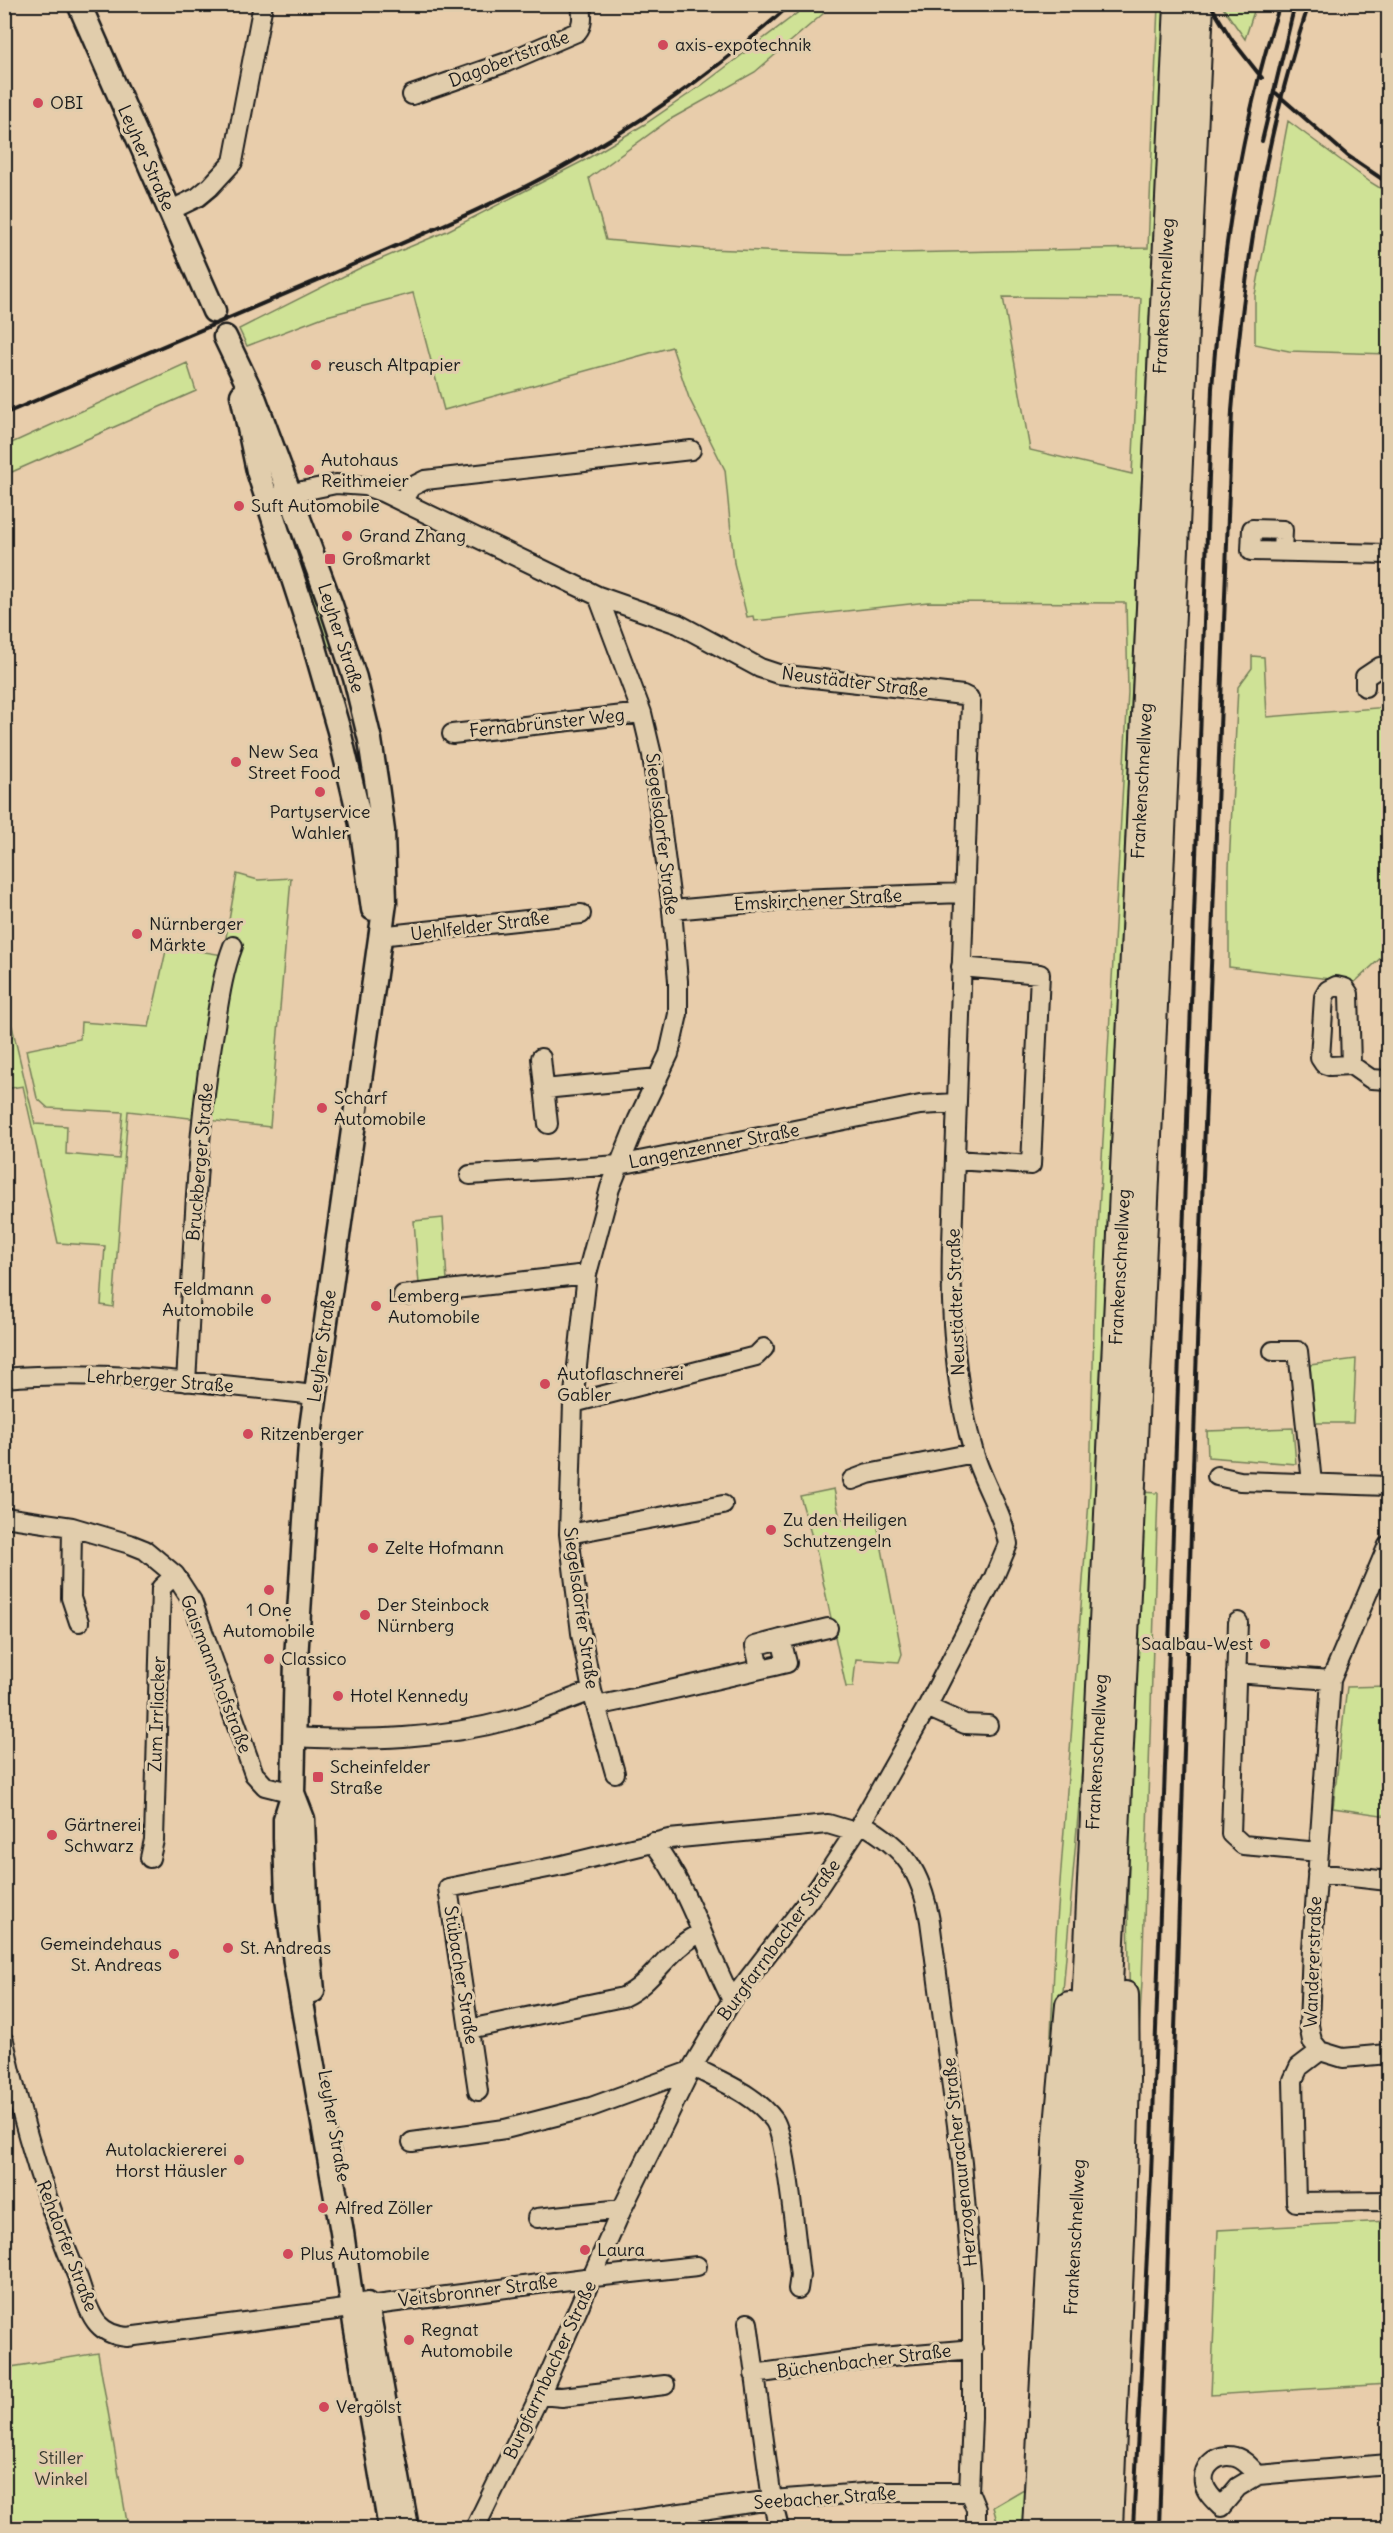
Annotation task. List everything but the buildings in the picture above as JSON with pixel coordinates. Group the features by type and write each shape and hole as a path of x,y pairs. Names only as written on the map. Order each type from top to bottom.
{"highway":[{"name":"Frankenschnellweg","path":"1084,2529 1104,1875 1178,4"},
{"name":"Frankenschnellweg","path":"1061,2529 1104,1875 1200,4"},
{"path":"1104,1875 1124,1946 1126,2078 1110,2518"},
{"path":"1036,2522 1057,2137 1075,1948 1104,1875"}],"main road":[{"name":"Leyher Straße","path":"79,4 214,311"},
{"name":"Leyher Straße","path":"379,936 371,903 361,824 339,731 250,440 229,346 255,400 347,652 370,740 380,802 385,865 385,903 370,1020 315,1395 303,1526 293,1737 293,1793 303,1819 308,1927 320,2044 360,2306 390,2529"},
{"name":"Leyher Straße","path":"360,2306 407,2529"}],"street":[{"path":"169,211 204,192 232,162 263,4"},
{"name":"Dagobertstraße","path":"412,95 507,62 577,32 582,27 581,4"},
{"path":"402,501 411,486 425,480 691,450"},
{"name":"Neustädter Straße","path":"267,499 324,486 350,484 365,486 402,501 598,596 678,624 760,668 778,674 963,695 969,698 971,704 951,1274 960,1389 974,1453 1008,1544"},
{"path":"1282,552 1389,554"},
{"name":"Siegelsdorfer Straße","path":"598,596 642,713 652,755 672,910 678,981 678,1014 669,1054 610,1188 587,1274 573,1403 569,1534 581,1633 594,1699 615,1773"},
{"path":"1365,687 1365,677 1380,667 1389,666"},
{"name":"Fernabrünster Weg","path":"452,734 642,713"},
{"name":"Emskirchener Straße","path":"672,910 796,899 963,893"},
{"name":"Uehlfelder Straße","path":"379,936 581,914"},
{"name":"Bruckberger Straße","path":"186,1382 196,1176 205,1088 225,969 233,946"},
{"path":"955,1160 1031,1165 1040,974 961,967"},
{"path":"541,1058 548,1124"},
{"path":"1351,1065 1371,1079 1389,1080"},
{"path":"544,1089 658,1078"},
{"name":"Langenzenner Straße","path":"470,1175 619,1165 920,1105 957,1103"},
{"path":"403,1295 587,1274"},
{"path":"573,1403 756,1356 764,1348"},
{"path":"1273,1351 1298,1351 1312,1483"},
{"name":"Lehrberger Straße","path":"4,1378 78,1375 186,1382 315,1395"},
{"path":"852,1480 868,1474 974,1453"},
{"path":"1217,1476 1240,1481 1389,1486"},
{"path":"569,1534 723,1505"},
{"name":"Gaismannshofstraße","path":"4,1517 72,1527 145,1550 175,1575 192,1601 254,1774 265,1786 293,1793"},
{"path":"72,1527 71,1598 79,1622"},
{"name":"Burgfarrnbacher Straße","path":"476,2529 540,2396 622,2210 691,2069 732,2000 819,1888 858,1828 927,1707 994,1577 1008,1544"},
{"name":"Wandererstraße","path":"1389,1545 1331,1680 1309,2025 1312,2041 1320,2050 1299,2067 1293,2080 1296,2202 1389,2201"},
{"name":"Zum Irrliacker","path":"150,1858 154,1840 161,1588 175,1575"},
{"path":"1238,1622 1231,1834 1243,1845 1319,1852"},
{"path":"760,1669 754,1646 828,1628"},
{"path":"293,1737 383,1740 451,1732 594,1699 787,1663 781,1639"},
{"path":"1236,1673 1331,1680"},
{"path":"927,1707 965,1724 988,1725"},
{"name":"Herzogenauracher Straße","path":"653,1842 719,1833 828,1824 858,1828 885,1837 898,1849 910,1865 924,1892 941,1996 962,2163 972,2284 973,2349 969,2492 976,2509 976,2529"},
{"path":"653,1842 684,1889 701,1933 732,2000"},
{"name":"Stübacher Straße","path":"478,2091 448,1888 558,1866 653,1842"},
{"path":"1317,1873 1389,1881"},
{"path":"470,2029 628,1994 642,1986 678,1947 701,1933"},
{"name":"Rehdorfer Straße","path":"4,2041 40,2179 89,2306 97,2323 104,2330 115,2336 127,2337 360,2306"},
{"path":"1320,2050 1343,2058 1389,2054"},
{"path":"412,2142 506,2130 591,2107 691,2069 743,2094 765,2110 776,2123 785,2165 799,2267 798,2289"},
{"path":"537,2218 622,2210"},
{"name":"Veitsbronner Straße","path":"360,2306 697,2266"},
{"path":"748,2323 772,2500 779,2529"},
{"name":"Büchenbacher Straße","path":"754,2374 870,2358 973,2349"},
{"path":"540,2396 562,2397 665,2385"},
{"path":"1258,2475 1389,2464"},
{"name":"Seebacher Straße","path":"575,2529 772,2500 876,2492 969,2492"}],"green space":[{"path":"808,5 817,5 824,13 755,72 669,120 589,178 606,240 706,249 846,254 1148,248 1158,5 1167,5 1148,342 1098,1436 1103,1461 1095,1617 1048,2167 1026,2528 999,2528 993,2507 1024,2489 1042,2226 1055,1948 1090,1488 1095,1284 1128,692 1126,603 928,602 754,621 753,616 747,617 734,563 725,470 689,398 672,347 444,410 413,293 323,317 247,346 239,329 360,268 447,231 585,160 645,124 702,85","holes":["1003,297 1141,298 1132,474 1030,450"]},
{"path":"1221,5 1256,5 1245,39"},
{"path":"1288,121 1388,193 1388,354 1289,351 1255,344 1255,295"},
{"path":"187,363 196,391 5,475 5,446"},
{"path":"286,512 334,642 330,647 324,647 283,527"},
{"path":"1252,656 1264,657 1267,717 1388,707 1388,953 1355,982 1229,967 1229,867 1238,687 1252,668"},
{"path":"237,874 258,880 291,878 270,1127 128,1111 113,1307 101,1305 105,1246 58,1243 23,1086 5,1089 5,1027 12,1026 35,1124 67,1126 66,1154 119,1159 123,1112 48,1108 37,1098 26,1050 80,1039 81,1022 149,1027 167,946 223,955"},
{"path":"443,1218 447,1281 419,1284 414,1221"},
{"path":"1356,1359 1353,1423 1315,1423 1310,1365"},
{"path":"1293,1428 1296,1464 1208,1457 1207,1431"},
{"path":"834,1489 840,1519 876,1517 902,1654 899,1662 856,1659 853,1687 846,1687 817,1554 800,1496"},
{"path":"1139,1492 1158,1493 1142,1981 1132,2159 1128,1902"},
{"path":"1388,1686 1388,1816 1333,1808 1347,1687"},
{"path":"1388,2221 1388,2384 1211,2395 1218,2230"},
{"name":"Stiller Winkel","path":"98,2353 128,2528 5,2528 5,2368"}],"railway":[{"path":"4,414 325,277 531,184 620,133 680,93 764,28 791,4"},
{"path":"1210,4 1232,40 1262,78"},
{"path":"1133,2528 1151,2176 1212,388 1221,290 1234,194 1253,99 1280,4"},
{"path":"1262,141 1295,4"},
{"path":"1159,2528 1199,1283 1232,411 1243,307 1258,205 1280,104 1309,4"},
{"path":"1276,93 1348,156 1388,183"}],"place":[{"name":"axis-expotechnik","path":"663,45"},
{"name":"OBI","path":"38,103"},
{"name":"reusch Altpapier","path":"316,365"},
{"name":"Autohaus Reithmeier","path":"309,470"},
{"name":"Suft Automobile","path":"239,506"},
{"name":"Grand Zhang","path":"347,536"},
{"name":"Großmarkt","path":"330,559"},
{"name":"New Sea Street Food","path":"236,762"},
{"name":"Partyservice Wahler","path":"320,792"},
{"name":"Nürnberger Märkte","path":"137,934"},
{"name":"Scharf Automobile","path":"322,1108"},
{"name":"Feldmann Automobile","path":"266,1299"},
{"name":"Lemberg Automobile","path":"376,1306"},
{"name":"Autoflaschnerei Gabler","path":"545,1384"},
{"name":"Ritzenberger","path":"248,1434"},
{"name":"Zu den Heiligen Schutzengeln","path":"771,1530"},
{"name":"Zelte Hofmann","path":"373,1548"},
{"name":"1 One Automobile","path":"269,1590"},
{"name":"Der Steinbock Nürnberg","path":"365,1615"},
{"name":"Saalbau-West","path":"1265,1644"},
{"name":"Classico","path":"269,1659"},
{"name":"Hotel Kennedy","path":"338,1696"},
{"name":"Scheinfelder Straße","path":"318,1777"},
{"name":"Gärtnerei Schwarz","path":"52,1835"},
{"name":"St. Andreas","path":"228,1948"},
{"name":"Gemeindehaus St. Andreas","path":"174,1954"},
{"name":"Autolackiererei Horst Häusler","path":"239,2160"},
{"name":"Alfred Zöller","path":"323,2208"},
{"name":"Laura","path":"585,2250"},
{"name":"Plus Automobile","path":"288,2254"},
{"name":"Regnat Automobile","path":"409,2340"},
{"name":"Vergölst","path":"324,2407"}]}
